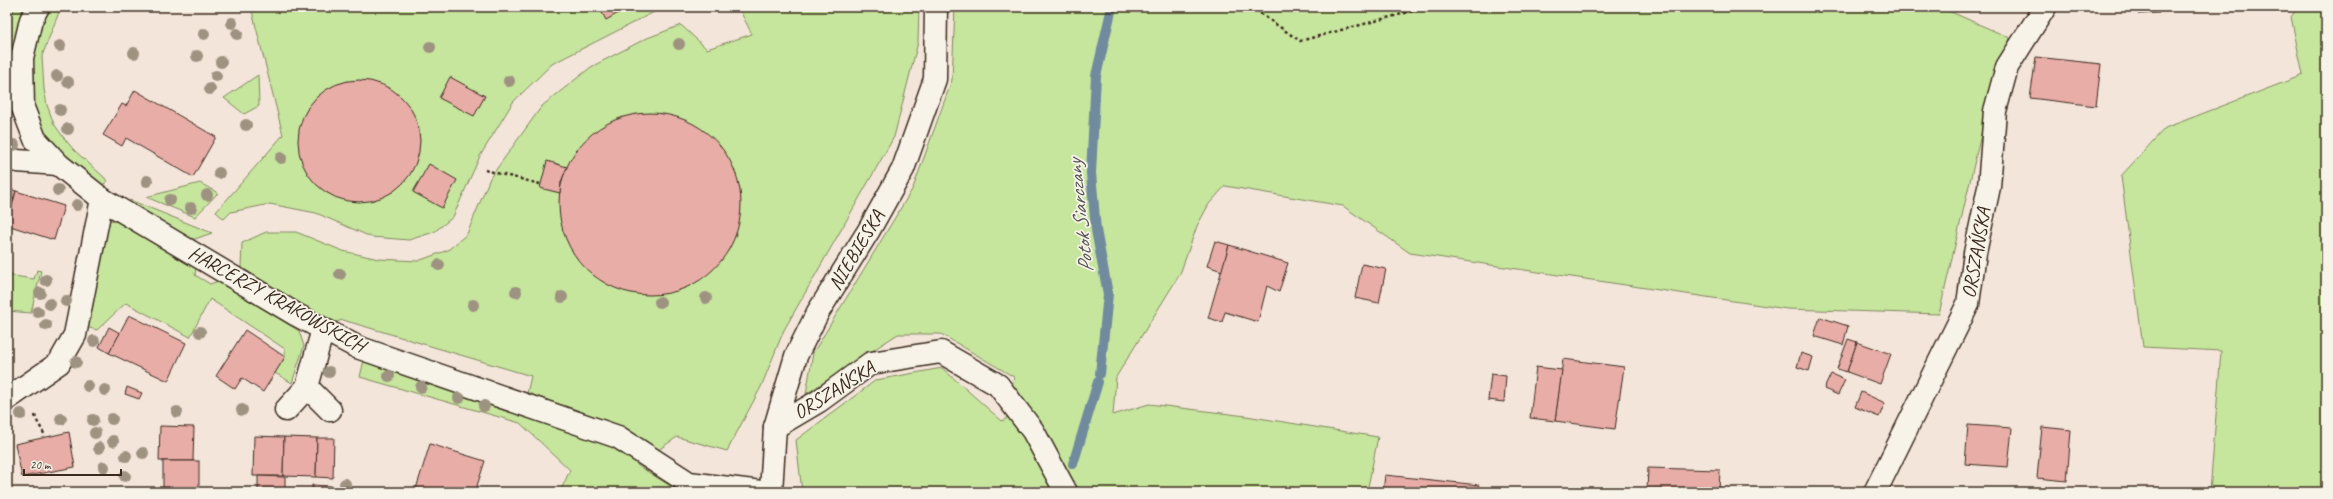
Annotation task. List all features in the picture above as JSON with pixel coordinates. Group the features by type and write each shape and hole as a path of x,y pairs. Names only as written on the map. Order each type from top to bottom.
{"street":[{"name":"HARCERZY KRAKOWSKICH","path":"38,7 31,20 22,58 23,108 35,139 58,164 102,200 323,329 357,347 618,437 689,483 761,492"},
{"name":"NIEBIESKA","path":"771,492 775,427 796,356 818,312 869,230 903,168 935,78 936,7"},
{"name":"ORSZAŃSKA","path":"1875,492 1968,304 1975,253 1989,187 1995,111 2007,67 2046,7"},
{"path":"7,158 17,161 58,164"},
{"path":"7,399 59,363 75,335 102,200"},
{"path":"286,410 307,387 323,329"},
{"name":"ORSZAŃSKA","path":"775,427 819,401 871,363 941,352 998,385 1033,431 1066,492"},
{"path":"307,387 330,410"}],"path":[{"path":"1261,7 1261,14 1300,41 1428,7"},
{"path":"485,170 540,184"},
{"path":"35,413 38,425 43,430 45,437"}],"green space":[{"path":"7,7 26,7 13,58 7,57"},
{"path":"48,7 61,7 42,56 44,89 47,105 54,124 64,138 74,150 105,178 107,182 97,188 40,131 31,97 31,62 35,39"},
{"path":"251,7 664,7 552,64 513,102 480,156 453,217 434,232 409,240 371,237 316,213 270,204 231,212 224,219 216,212 283,135"},
{"path":"738,7 919,7 918,42 894,137 784,330 761,387 727,451 677,437 637,465 680,492 560,492 570,470 520,423 360,377 364,360 523,411 531,376 343,320 332,323 241,267 242,243 266,232 296,232 343,251 379,259 418,261 448,250 467,234 490,178 542,106 591,67 645,39 681,25 707,49 752,34"},
{"path":"955,7 1940,7 2010,38 1986,113 1939,314 1787,309 1410,253 1343,206 1225,186 1209,204 1197,226 1180,274 1116,377 1113,415 1149,404 1246,416 1378,437 1367,492 802,492 796,440 876,380 942,368 1002,421 1006,419 1014,377 941,334 898,334 806,394 813,353 913,188 952,80"},
{"path":"2298,7 2326,7 2326,492 2210,492 2221,351 2143,347 2121,176 2165,128 2303,75 2291,17"},
{"path":"258,75 259,106 244,114 224,98"},
{"path":"200,183 218,193 195,217 146,197"},
{"path":"130,200 212,233 195,239 184,239 128,207"},
{"path":"111,220 120,222 196,268 195,275 210,284 218,281 299,331 304,346 292,383 275,373 285,357 285,349 210,299 190,337 126,303 97,330 86,327 104,225"},
{"path":"37,270 41,271 31,313 7,311 7,275 34,279"}],"building":[{"path":"7,7 15,7 7,20"},
{"path":"599,7 629,7 606,20"},
{"path":"2137,7 2159,7 2159,13 2138,14"},
{"path":"2036,57 2101,64 2096,106 2030,98"},
{"path":"450,77 485,96 474,116 439,98"},
{"path":"359,80 371,81 382,85 393,90 402,98 410,107 415,118 419,129 419,153 415,164 410,175 402,184 393,192 382,197 371,201 359,202 347,201 336,197 325,192 316,184 308,175 303,164 299,153 298,141 299,129 303,118 308,107 316,98 325,90 336,85 347,81"},
{"path":"135,90 216,137 193,177 126,138 122,146 103,135 122,104 126,106"},
{"path":"650,113 668,115 685,120 701,128 720,146 726,153 734,169 739,186 741,204 739,222 734,239 726,255 708,274 701,280 685,288 668,293 650,295 632,293 615,288 599,280 580,262 574,255 566,239 561,222 559,204 561,186 566,169 574,153 592,134 599,128 615,120 632,115"},
{"path":"547,161 567,167 561,182 560,193 540,188"},
{"path":"429,164 457,180 442,208 413,192"},
{"path":"7,188 16,191 7,220"},
{"path":"16,191 64,206 54,240 7,225"},
{"path":"1215,241 1229,245 1222,271 1207,266"},
{"path":"1229,245 1288,263 1279,292 1267,286 1258,322 1225,312 1222,322 1208,318"},
{"path":"1362,264 1386,269 1379,303 1355,298"},
{"path":"129,315 186,343 168,381 109,353"},
{"path":"1820,317 1848,326 1843,345 1814,336"},
{"path":"109,327 120,333 109,353 99,347"},
{"path":"245,330 285,357 263,392 242,378 235,389 216,376"},
{"path":"1848,339 1857,342 1847,372 1837,369"},
{"path":"1857,342 1891,354 1880,384 1847,372"},
{"path":"1801,353 1813,357 1809,371 1797,367"},
{"path":"1563,359 1624,367 1615,429 1555,421"},
{"path":"1536,367 1562,370 1555,421 1530,418"},
{"path":"1491,374 1506,376 1504,402 1488,400"},
{"path":"1831,374 1845,380 1838,395 1824,389"},
{"path":"127,387 142,393 139,399 125,394"},
{"path":"1861,392 1885,403 1879,417 1855,407"},
{"path":"1968,425 2012,428 2008,467 1965,464"},
{"path":"160,426 194,427 193,461 159,461"},
{"path":"2042,427 2071,430 2067,481 2037,478"},
{"path":"69,432 75,467 22,477 15,444"},
{"path":"254,436 284,437 283,476 253,476"},
{"path":"284,437 317,438 316,477 283,476"},
{"path":"317,438 334,438 333,478 316,477"},
{"path":"430,444 485,461 475,492 415,492"},
{"path":"163,461 199,461 199,492 163,492"},
{"path":"1648,468 1720,470 1719,492 1647,492"},
{"path":"1385,475 1479,485 1478,492 1383,492"},
{"path":"258,476 285,477 285,491 258,490"},
{"path":"312,485 331,486 331,492 312,492"}],"waterway":[{"name":"Potok Siarczany","path":"1100,374 1108,294 1096,230 1091,173 1096,76 1112,7"},
{"name":"Potok Siarczany","path":"1073,464 1098,382"}]}
